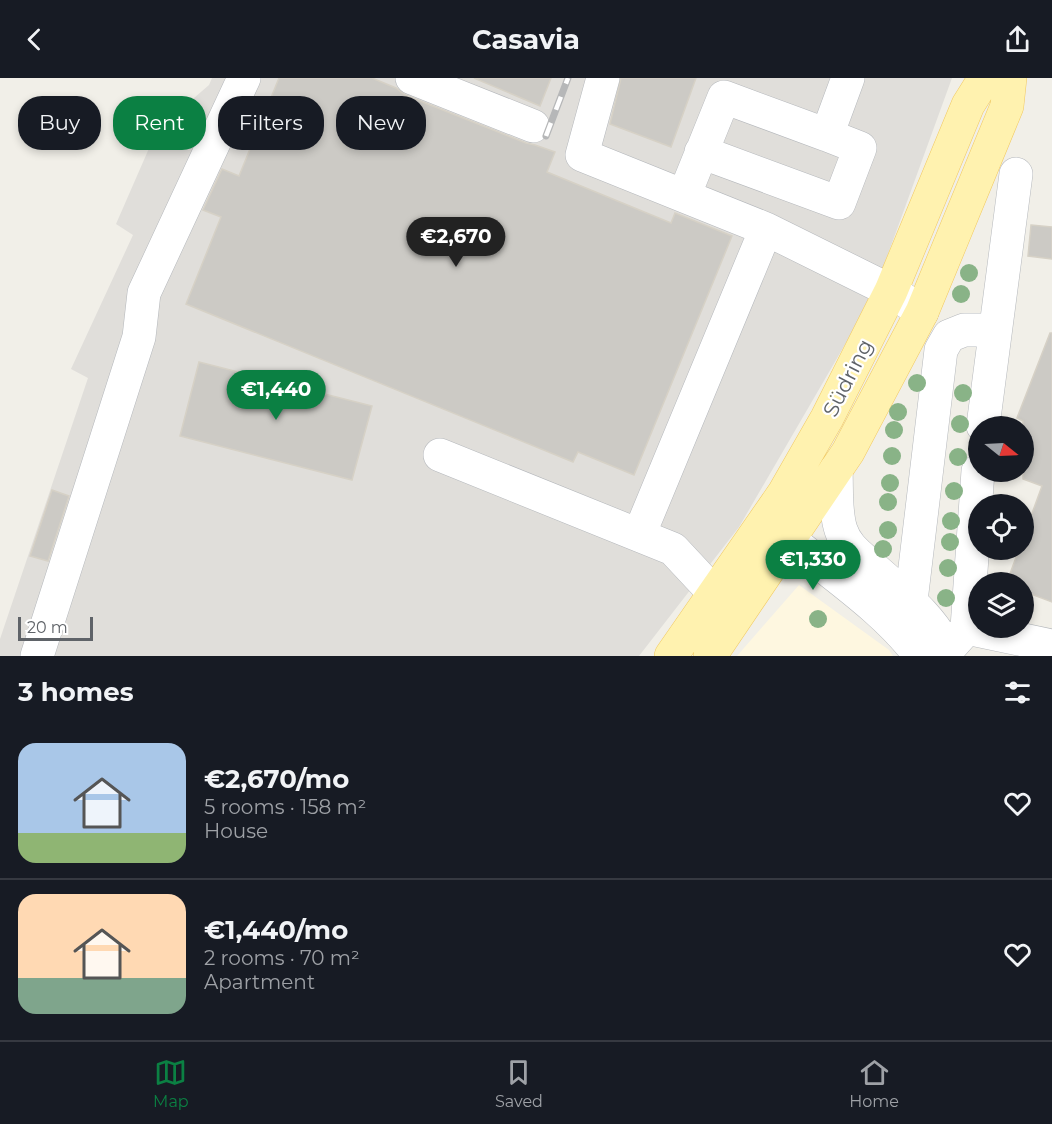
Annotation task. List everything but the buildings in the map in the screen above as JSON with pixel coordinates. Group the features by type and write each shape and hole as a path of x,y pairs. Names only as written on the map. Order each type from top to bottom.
{"main road":[{"name":"Südring","path":"671,656 784,493 827,418 891,291 968,105 985,78"},
{"name":"Südring","path":"710,656 849,453 922,312 1007,106 1010,78"}],"street":[{"path":"38,656 139,337 144,293 244,78"},
{"path":"412,78 533,126"},
{"path":"603,78 582,155 766,229 891,291 922,312"},
{"path":"827,135 848,78"},
{"path":"684,196 724,97 860,148 839,203 702,152"},
{"path":"984,416 1016,174"},
{"path":"639,535 766,229"},
{"path":"911,602 941,350 949,336 964,330 994,330"},
{"path":"440,454 674,549 715,594"},
{"path":"836,470 838,513 841,530 849,546 911,602 938,632 945,649"},
{"path":"945,649 976,482"},
{"path":"784,493 789,539 897,630 945,649 1052,646"}],"shaded area":[{"path":"212,78 952,78 872,298 739,527 639,656 0,656 0,639 88,378 71,369 133,235 116,224 148,150 206,150 206,96 196,96 209,85"},
{"path":"799,585 889,650 893,656 737,656"}],"railway":[{"path":"546,136 568,78"}]}
